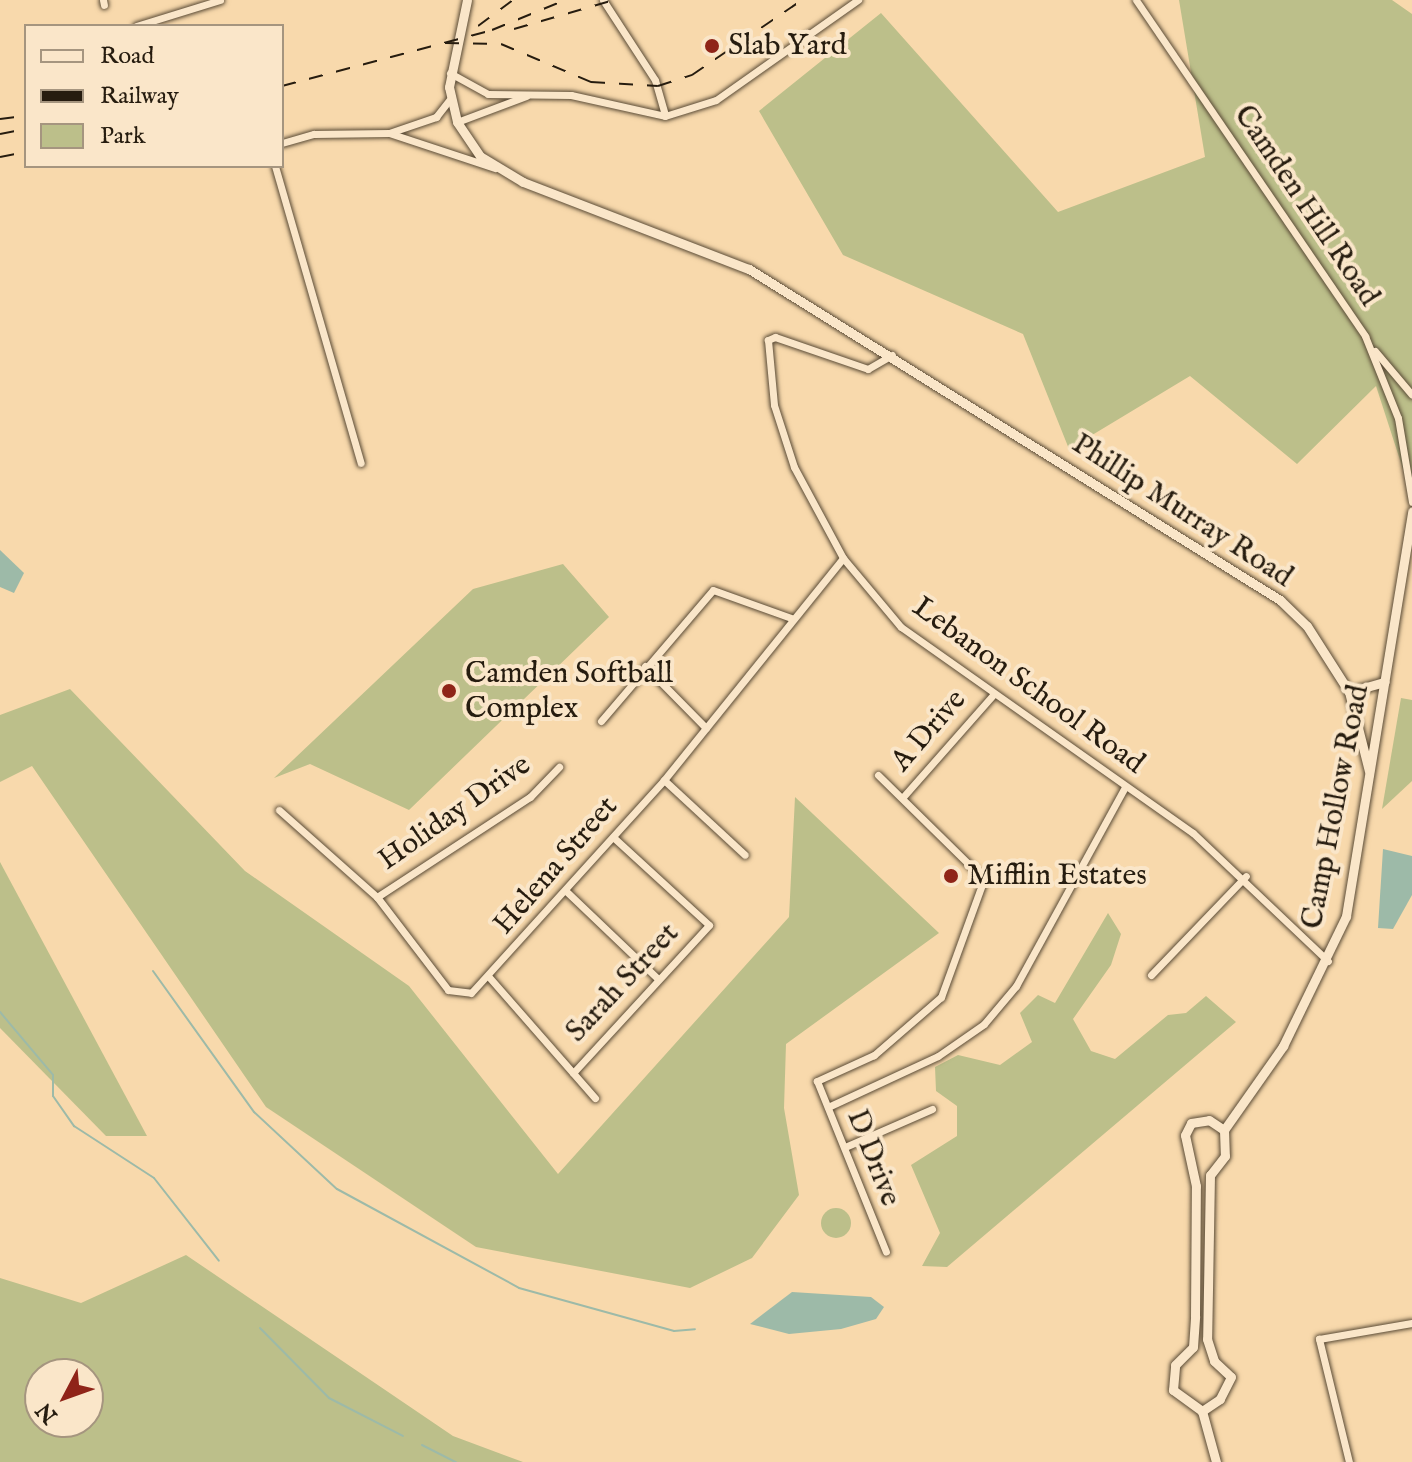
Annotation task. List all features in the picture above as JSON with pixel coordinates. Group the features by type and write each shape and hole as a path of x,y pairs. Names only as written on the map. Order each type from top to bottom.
{"main road":[{"path":"467,0 450,73 450,99 457,122 495,168 706,247 892,355"},
{"name":"Phillip Murray Road","path":"892,355 1280,600 1307,626 1349,692 1369,771"},
{"name":"Camp Hollow Road","path":"1202,1411 1220,1399 1231,1377 1210,1350 1210,1175 1225,1156 1224,1130 1283,1046 1328,961 1346,916 1412,511"},
{"path":"1349,692 1385,682"},
{"path":"1216,1462 1202,1411 1173,1390 1175,1365 1193,1347 1195,1316 1196,1218 1185,1135 1191,1123 1209,1120 1224,1130"}],"street":[{"path":"603,0 655,80 665,116"},
{"path":"450,73 474,91 535,93 665,116 716,100 858,0"},
{"name":"Camden Hill Road","path":"1136,0 1365,336 1398,418 1412,502"},
{"path":"142,24 216,1"},
{"path":"457,122 535,93"},
{"path":"284,142 314,134 389,133 436,117 450,99"},
{"path":"389,133 495,168"},
{"path":"276,168 361,463"},
{"path":"1365,336 1412,395"},
{"name":"Lebanon School Road","path":"892,355 868,369 775,337 768,340 774,405 794,467 843,558 901,627 992,696 1125,787 1246,876 1283,923 1328,961"},
{"name":"Helena Street","path":"279,810 377,897 448,990 471,993 567,892 664,780 784,638 791,618 843,558"},
{"path":"601,721 713,590 791,618"},
{"path":"645,666 706,728"},
{"name":"A Drive","path":"903,797 992,696"},
{"name":"Holiday Drive","path":"377,897 530,797 559,767"},
{"path":"878,775 903,797"},
{"path":"664,780 745,855"},
{"path":"828,1107 938,1056 984,1024 1016,986 1125,787"},
{"name":"D Drive","path":"886,1252 817,1081 874,1055 941,997 984,879 903,797"},
{"name":"Sarah Street","path":"573,1073 709,925 613,837"},
{"path":"1151,975 1246,876"},
{"path":"567,892 658,979"},
{"path":"489,977 595,1098"},
{"path":"845,1147 932,1109"},
{"path":"1349,1462 1319,1339 1412,1323"}],"green space":[{"path":"1179,0 1392,0 1412,14 1412,497 1376,386 1297,464 1190,376 1069,449 1023,334 843,255 759,111 881,13 1058,212 1205,157"},
{"name":"Camden Softball Complex","path":"563,564 609,617 409,810 310,764 274,778 473,589"},
{"path":"70,689 245,871 409,986 558,1174 789,917 795,797 939,933 786,1044 784,1108 799,1195 752,1258 690,1288 476,1247 266,1107 32,766 0,782 0,715"},
{"path":"1401,698 1412,700 1412,781 1382,809"},
{"path":"0,862 147,1136 106,1136 0,1028"},
{"path":"1108,913 1121,934 1111,965 1073,1019 1091,1051 1115,1059 1168,1015 1186,1013 1206,996 1236,1022 947,1267 922,1266 940,1233 911,1165 957,1136 957,1106 936,1091 935,1067 958,1055 1000,1065 1032,1042 1020,1013 1038,995 1055,1003"},
{"path":"836,1208 847,1212 851,1223 847,1234 836,1238 825,1234 821,1223 825,1212"},
{"path":"186,1255 453,1436 523,1462 0,1462 0,1278 81,1303"}],"shaded area":[{"path":"0,550 24,573 14,593 0,587"},
{"path":"1383,849 1412,856 1412,895 1393,929 1378,928"},
{"path":"792,1292 871,1297 884,1307 876,1319 841,1329 789,1334 750,1324"}],"waterway":[{"path":"153,971 254,1112 337,1189 519,1288 674,1331 695,1329"},
{"path":"0,1012 53,1075 53,1096 74,1126 154,1178 219,1261"},
{"path":"260,1328 329,1398 403,1436"},
{"path":"422,1445 456,1462"}],"railway":[{"path":"478,26 513,0"},
{"path":"284,85 492,30 565,0"},
{"path":"514,29 614,0"},
{"path":"445,43 501,44 591,82 658,86 692,75 802,0"},
{"path":"0,119 24,116"},
{"path":"0,134 24,129"},
{"path":"0,157 24,152"}],"place":[{"name":"Slab Yard","path":"712,46"},
{"name":"Camden Softball Complex","path":"449,691"},
{"name":"Mifflin Estates","path":"951,876"}]}
